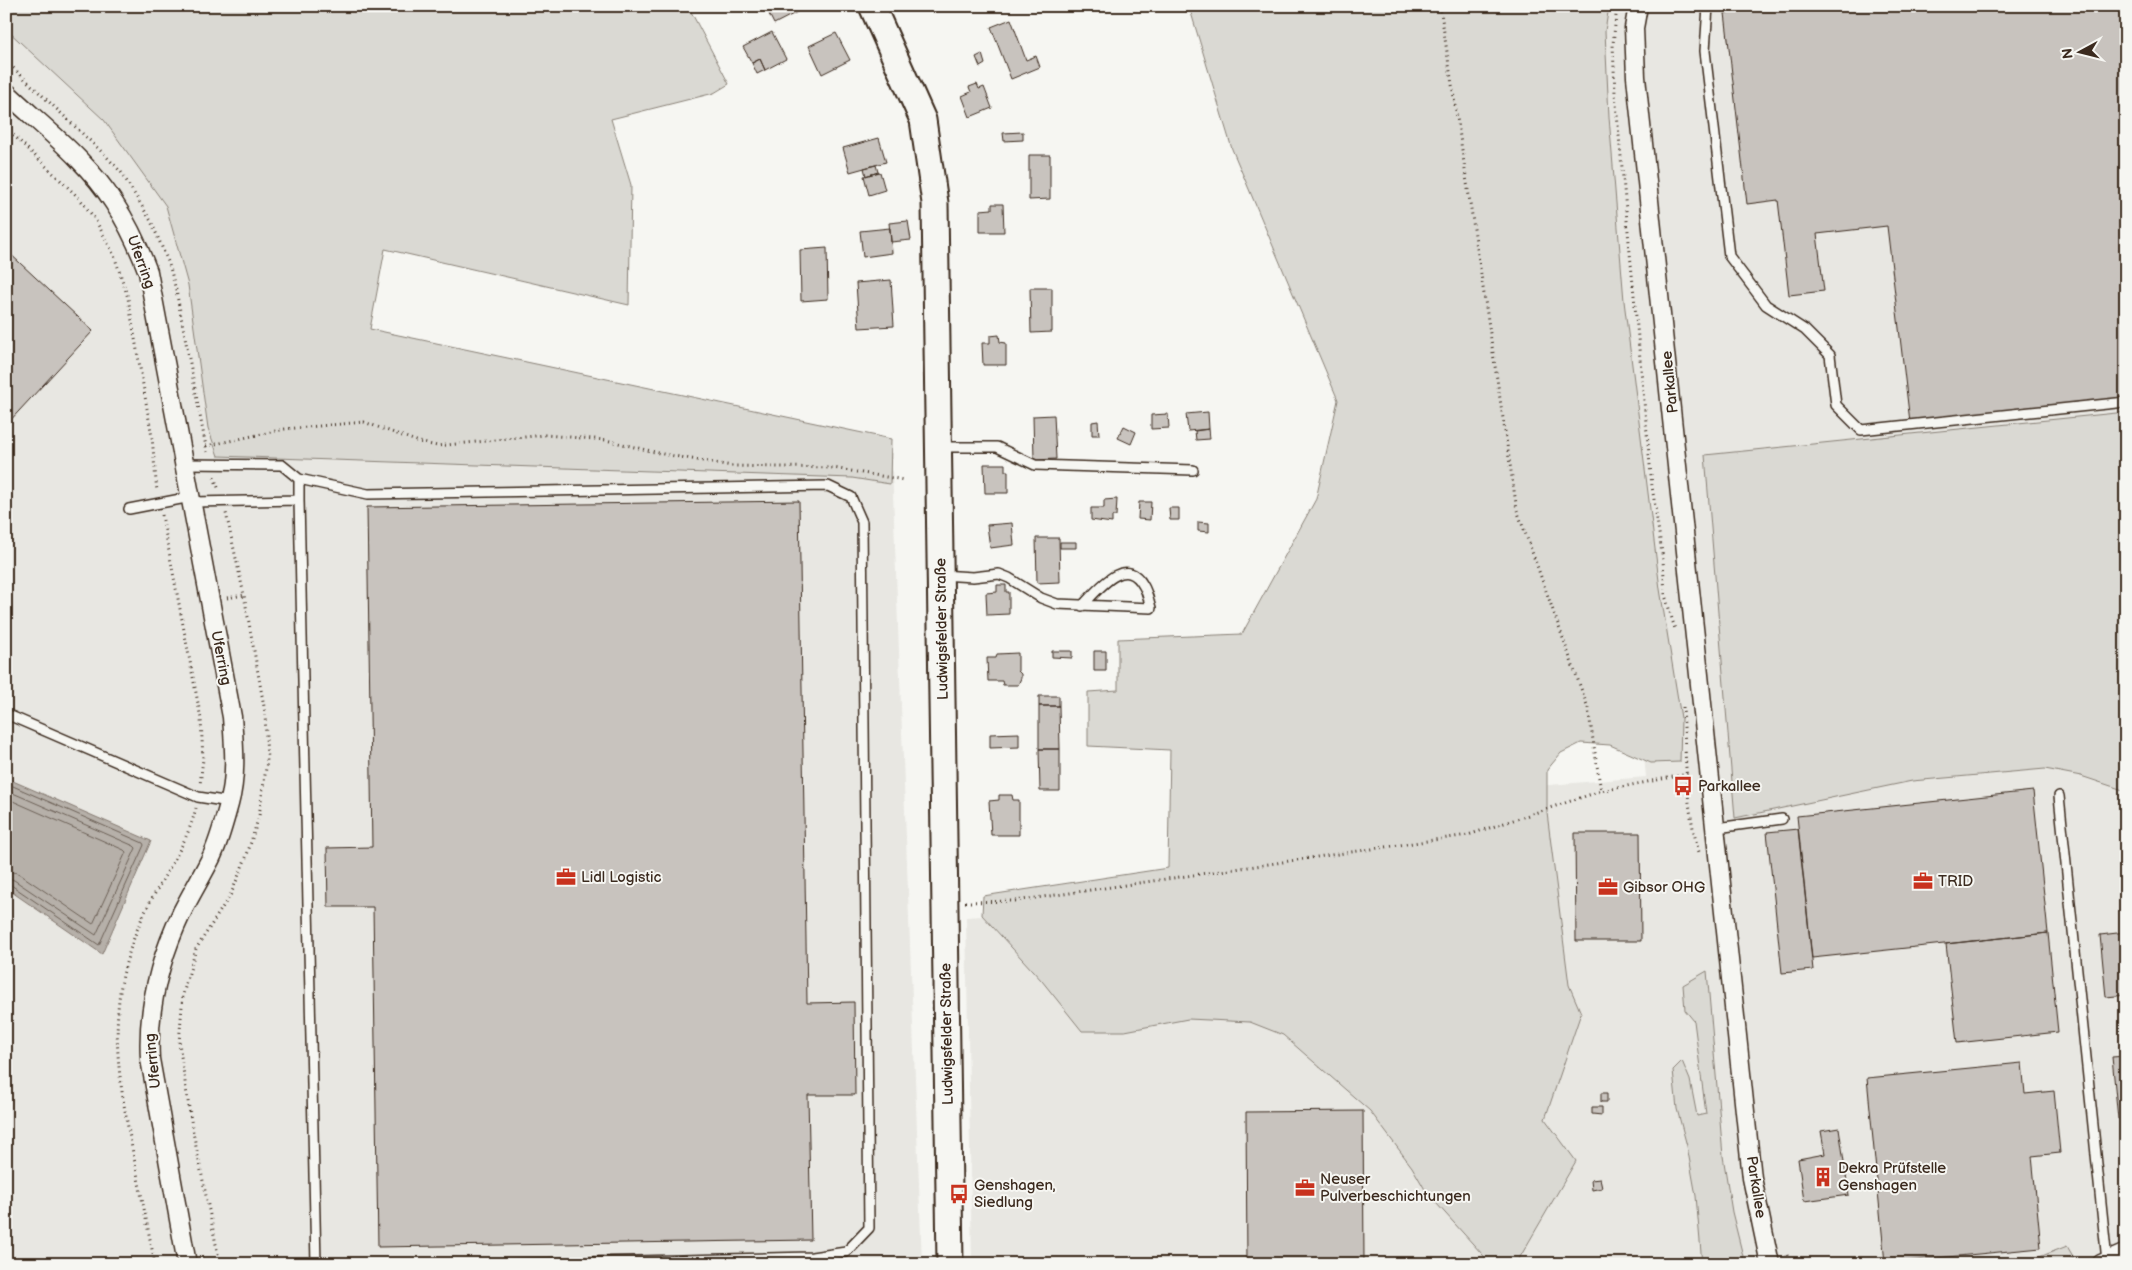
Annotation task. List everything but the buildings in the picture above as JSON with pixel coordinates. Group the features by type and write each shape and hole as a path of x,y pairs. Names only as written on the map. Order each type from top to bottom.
{"street":[{"name":"Ludwigsfelder Straße","path":"872,6 923,120 935,203 950,1264"},
{"name":"Parkallee","path":"1638,6 1634,28 1636,78 1717,828 1752,1178 1770,1264"},
{"name":"Uferring","path":"6,92 96,179 114,201 138,247 148,272 232,717 234,762 230,802 212,856 182,913 165,956 154,994 148,1032 150,1059 187,1264"},
{"path":"2104,1262 2126,1253"}],"lane":[{"path":"1708,6 1705,51 1729,256 1766,305 1805,330 1830,355 1836,405 1861,430 2126,402"},
{"path":"939,447 997,446 1035,465 1193,470"},
{"path":"184,464 282,466 299,479 368,494 828,486 851,497 862,522 869,1228 846,1252 812,1257 499,1264"},
{"path":"299,479 316,1264"},
{"path":"129,509 159,502 192,500 223,502 299,500"},
{"path":"941,575 973,577 998,574 1009,578 1041,598 1057,604 1082,606 1151,608 1143,584 1133,575 1125,572 1115,574 1082,606"},
{"path":"6,714 198,797 230,802"},
{"path":"2059,796 2104,1262"},
{"path":"1717,828 1782,819"}],"path":[{"path":"1440,6 1517,510 1588,708 1602,791"},
{"path":"1617,6 1613,44 1615,93 1640,363 1665,595 1676,636"},
{"path":"6,62 105,155 132,187 152,221 169,264 176,290 210,465 223,502 244,595 265,712 267,761 259,816 247,855 231,894 196,949 183,994 178,1043 192,1127 220,1264"},
{"path":"6,128 80,198 95,219 114,255 128,298 152,437 159,502 201,720 203,759 198,797 185,842 153,896 136,933 122,978 117,1015 116,1040 120,1086 155,1264"},
{"path":"206,446 285,429 364,422 419,442 437,446 554,436 606,440 663,454 732,466 833,468 904,480"},
{"path":"227,598 244,595"},
{"path":"1683,698 1687,774 1694,836 1702,860"},
{"path":"946,902 1015,901 1468,835 1602,791 1687,774 1711,774"},
{"path":"1784,1246 1790,1264"}],"shaded area":[{"path":"6,6 370,329 891,439 922,1264 6,1264"},
{"path":"6,6 688,6 729,84 714,93 611,119 631,185 629,305 385,249 370,329 891,439 890,484 852,478 218,456 208,428 188,285 166,206 104,120 6,29"},
{"path":"1189,6 1609,6 1605,31 1609,117 1624,301 1660,589 1681,718 1680,762 1651,763 1610,745 1581,743 1561,753 1547,770 1547,813 1569,985 1581,1013 1545,1119 1576,1161 1516,1264 1491,1264 1427,1193 1412,1167 1370,1111 1283,1035 1250,1022 1188,1019 1125,1031 1082,1031 1042,981 982,915 983,896 1168,868 1170,750 1088,746 1088,692 1118,690 1118,639 1242,634 1316,499 1338,400 1232,149"},
{"path":"1574,6 2126,6 2126,1264 972,1264 966,917 1019,914 1537,786 1646,777"},
{"path":"2126,412 2126,791 2081,776 2045,769 1912,781 1735,818 1705,455"},
{"path":"1707,971 1723,1156 1732,1212 1745,1264 1702,1264 1696,1196 1687,1146 1677,1109 1673,1070 1682,1061 1690,1080 1697,1116 1706,1114 1694,1021 1685,1010 1683,985"},
{"path":"2067,1246 2074,1258 2061,1264 2022,1264"}],"water":[{"path":"6,778 151,841 102,954 6,888"}],"place":[{"name":"Parkallee","path":"1683,786"},
{"name":"Lidl Logistic","path":"566,877"},
{"name":"TRID","path":"1923,881"},
{"name":"Gibsor OHG","path":"1608,887"},
{"name":"Dekra Prüfstelle Genshagen","path":"1823,1177"},
{"name":"Neuser Pulverbeschichtungen","path":"1305,1188"},
{"name":"Genshagen, Siedlung","path":"959,1194"}]}
